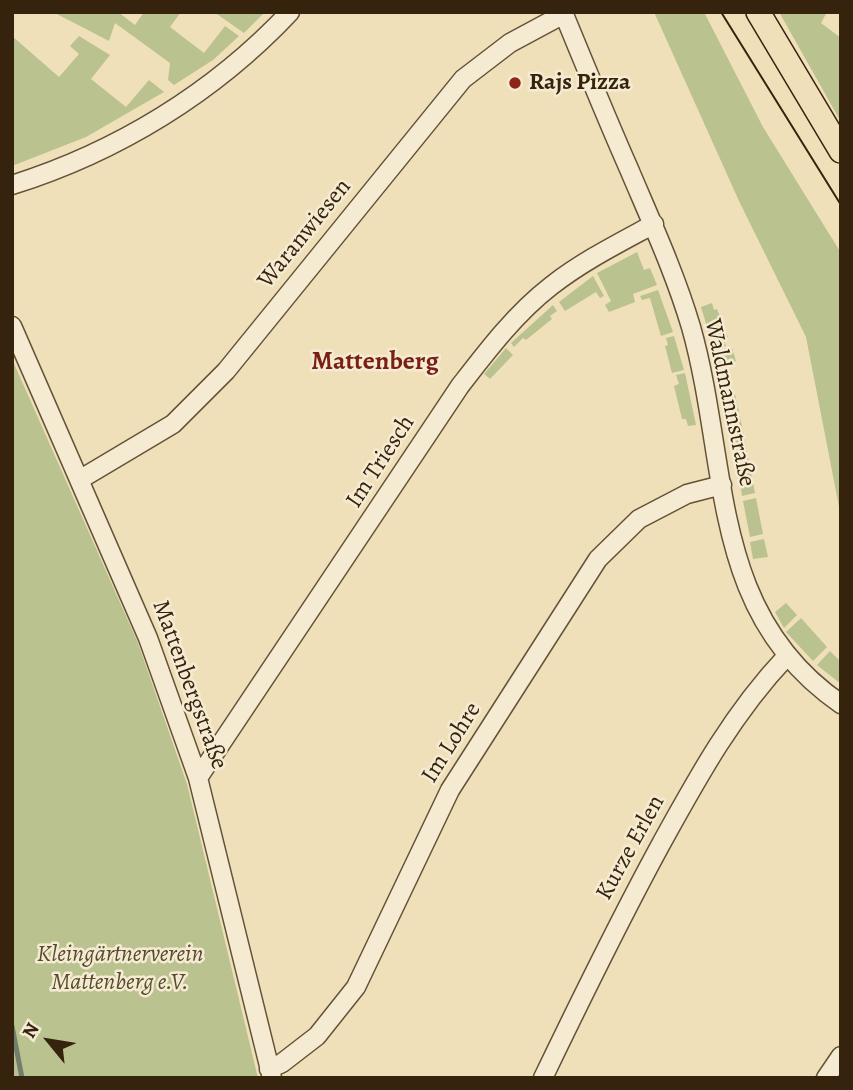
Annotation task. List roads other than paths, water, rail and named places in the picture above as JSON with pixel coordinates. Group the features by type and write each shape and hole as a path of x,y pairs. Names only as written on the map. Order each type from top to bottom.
{"main road":[{"path":"758,12 841,151"}],"street":[{"path":"12,185 54,172 123,139 185,103 257,45 290,12"},
{"name":"Waldmannstraße","path":"563,13 654,224 690,326 709,403 733,546 747,590 765,626 786,657 816,687 841,704"},
{"name":"Waranwiesen","path":"79,480 173,424 226,371 463,79 510,43 563,13"},
{"name":"Im Triesch","path":"198,778 460,386 508,326 568,274 654,224"},
{"name":"Mattenbergstraße","path":"12,326 148,638 198,778 271,1073"},
{"name":"Im Lohre","path":"271,1073 317,1036 356,987 450,790 598,559 639,519 687,495 722,485"},
{"name":"Kurze Erlen","path":"543,1078 615,929 711,752 764,681 786,657"},
{"path":"825,1078 841,1056"}],"waterway":[{"path":"12,1026 22,1078"}],"tram line":[{"path":"721,12 841,205"}],"place":[{"name":"Rajs Pizza","path":"515,83"}],"district":[{"name":"Mattenberg","path":"375,363"}],"park label":[{"name":"Kleingärtnerverein Mattenberg e.V.","path":"120,969"}]}
